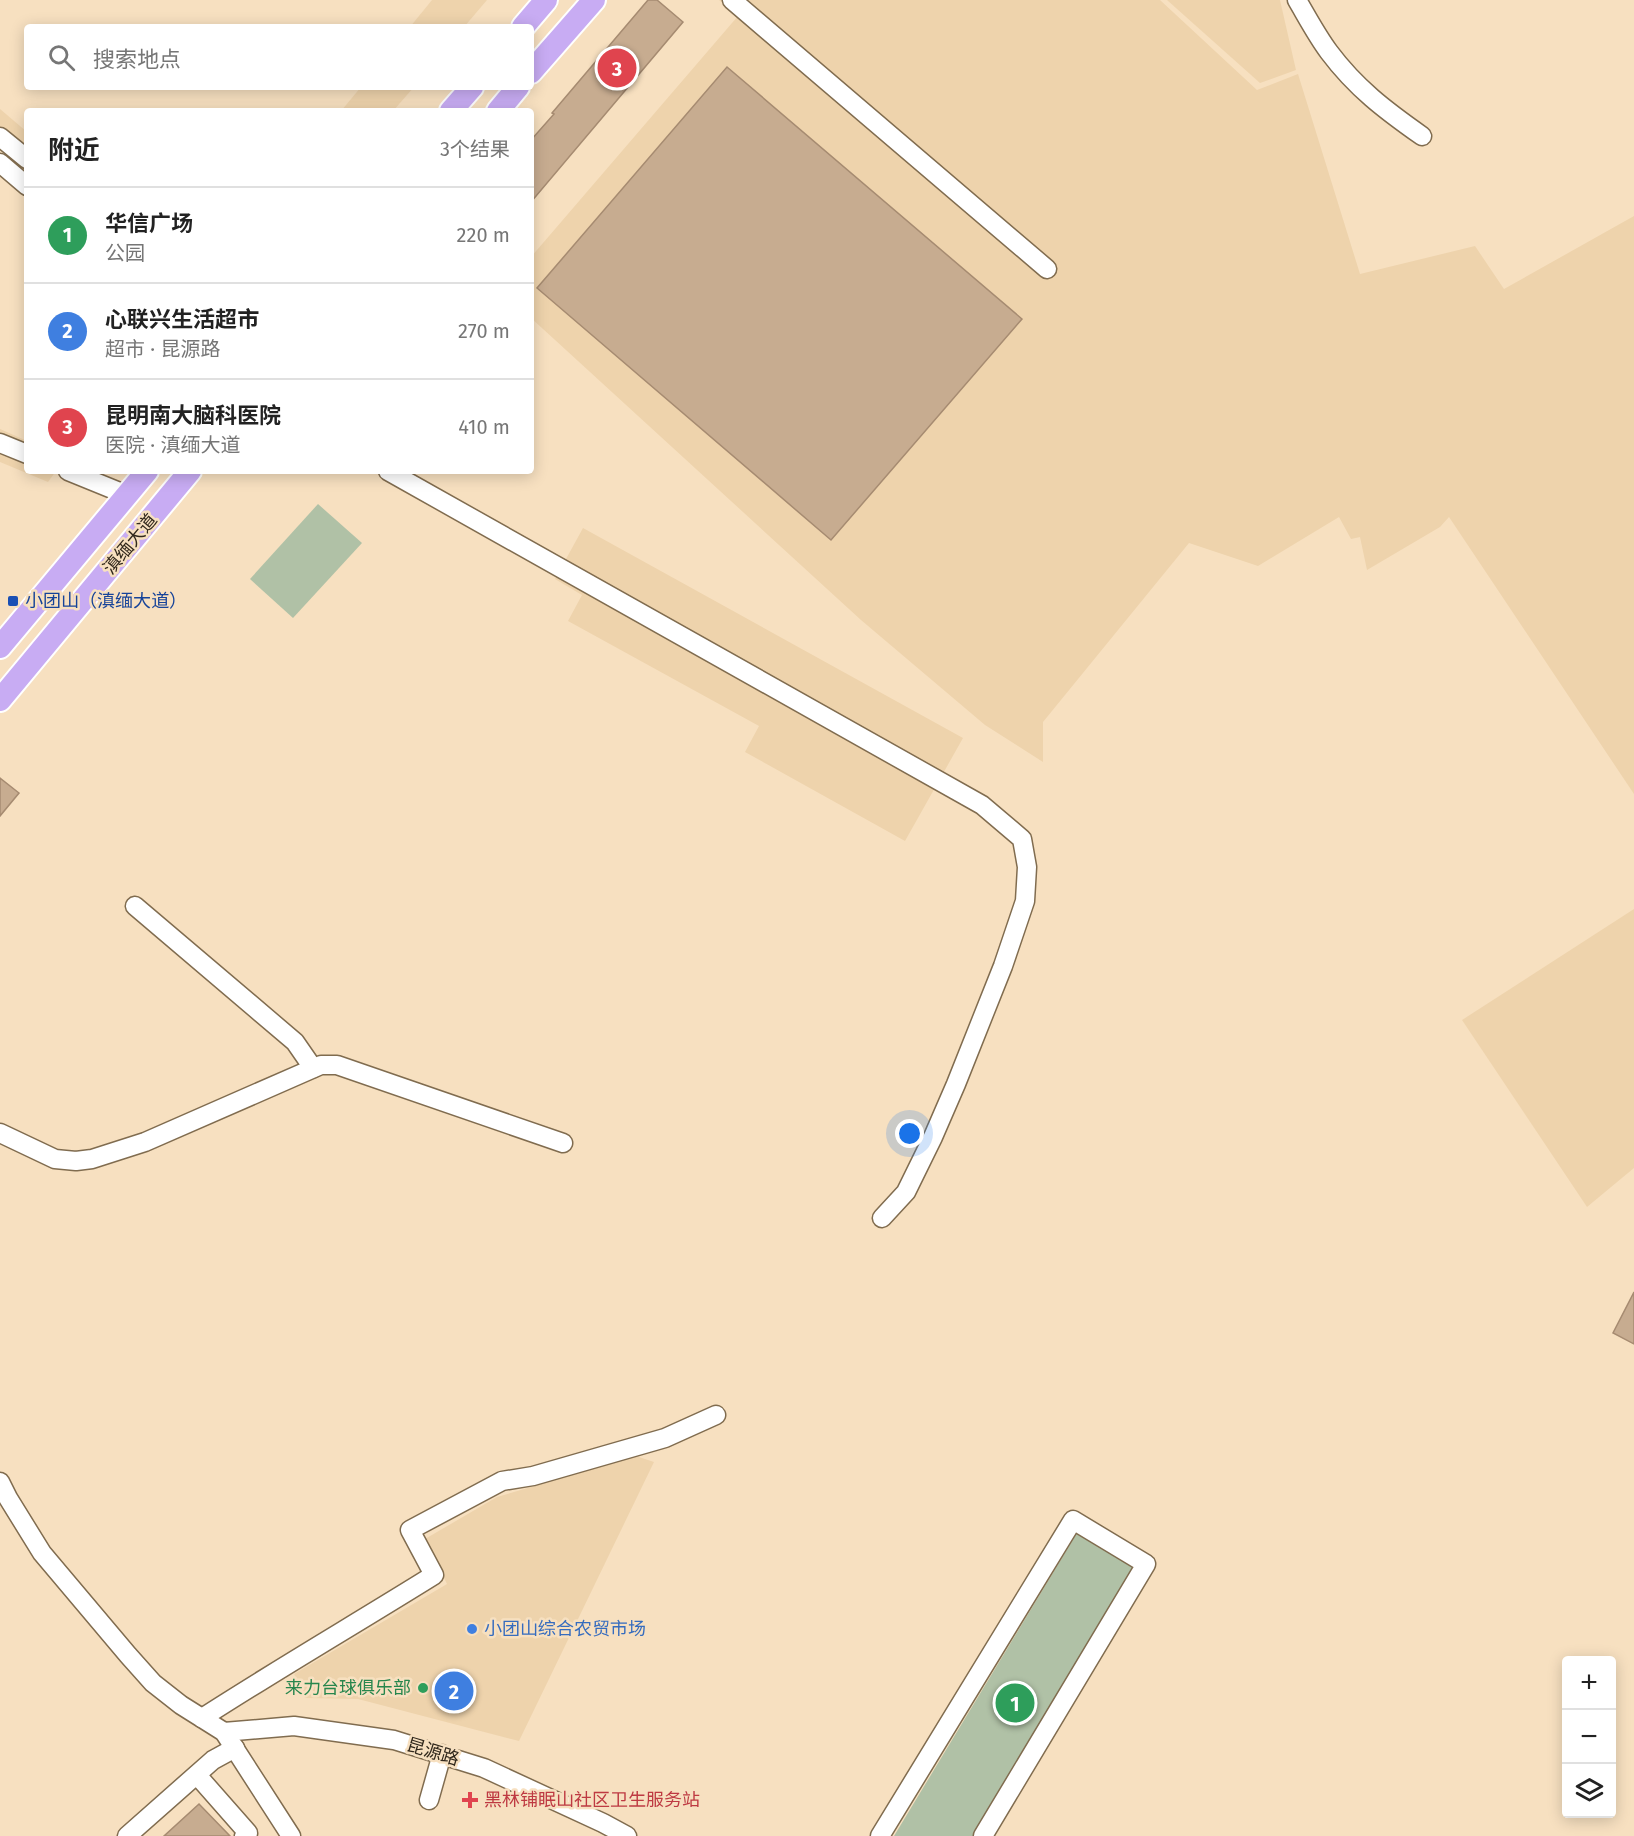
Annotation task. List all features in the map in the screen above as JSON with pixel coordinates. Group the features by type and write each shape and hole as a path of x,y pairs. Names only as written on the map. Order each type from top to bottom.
{"main road":[{"path":"526,24 546,0"},
{"path":"534,69 594,0"},
{"path":"454,108 470,90"},
{"path":"500,108 516,90"},
{"name":"滇缅大道","path":"0,647 144,474"},
{"name":"滇缅大道","path":"0,700 188,474"}],"street":[{"path":"732,0 1047,269"},
{"path":"1297,0 1327,50 1351,79 1380,107 1422,136"},
{"path":"0,137 24,157"},
{"path":"0,164 24,184"},
{"path":"0,443 24,453"},
{"path":"75,474 127,495"},
{"path":"393,474 982,805 1022,839 1027,867 1025,901 1003,966 933,1137 906,1192 882,1218"},
{"path":"135,906 295,1042 313,1068"},
{"path":"0,1133 55,1159 76,1161 92,1159 145,1142 313,1068 321,1065 337,1065 563,1143"},
{"path":"202,1718 434,1575 410,1530 502,1481 533,1476 665,1438 716,1415"},
{"path":"0,1482 42,1553 153,1683 181,1705 224,1732 291,1836"},
{"path":"880,1836 1073,1520 1146,1564 982,1836"},
{"name":"昆源路","path":"224,1732 294,1726 394,1740 484,1768 627,1836"},
{"path":"127,1836 213,1760 235,1748"},
{"path":"429,1800 442,1754"},
{"path":"197,1775 248,1833 244,1836"}],"shaded area":[{"path":"432,0 487,0 467,24 412,24"},
{"path":"719,0 1160,0 1257,90 1298,74 1360,274 1475,246 1504,289 1634,216 1634,794 1449,517 1440,527 1367,570 1360,537 1351,539 1339,517 1258,566 1189,543 1043,722 1043,762 985,725 861,620 534,321 534,254 738,16"},
{"path":"1167,0 1280,0 1296,70 1260,83"},
{"path":"358,90 411,90 396,108 344,108"},
{"path":"0,109 24,129 24,170 0,150"},
{"path":"0,429 24,440 24,472 0,462"},
{"path":"29,474 54,474 48,482"},
{"path":"583,528 963,738 905,841 745,752 759,726 568,621 582,595 555,579"},
{"path":"1634,909 1634,1168 1587,1207 1462,1020"},
{"name":"小团山综合农贸市场","path":"624,1452 654,1462 519,1741 358,1699 305,1698 294,1674 447,1584 425,1539 497,1497 541,1484"}],"green space":[{"path":"318,504 362,543 293,618 250,579"},
{"path":"1077,1533 1136,1569 975,1836 894,1836"}],"building":[{"path":"648,0 657,0 683,22 534,198 534,137 554,114 552,113"},
{"path":"727,67 1022,319 831,540 537,288"},
{"path":"0,778 19,793 0,816"},
{"path":"1634,1292 1634,1344 1613,1333"},
{"path":"199,1804 230,1836 164,1836"}],"place":[{"name":"昆明南大脑科医院","path":"617,68"},
{"name":"小团山（滇缅大道）","path":"13,601"},
{"name":"小团山综合农贸市场","path":"472,1629"},
{"name":"来力台球俱乐部","path":"423,1688"},
{"name":"心联兴生活超市","path":"454,1691"},
{"name":"华信广场","path":"1015,1703"},
{"name":"黑林铺眠山社区卫生服务站","path":"470,1800"}]}
